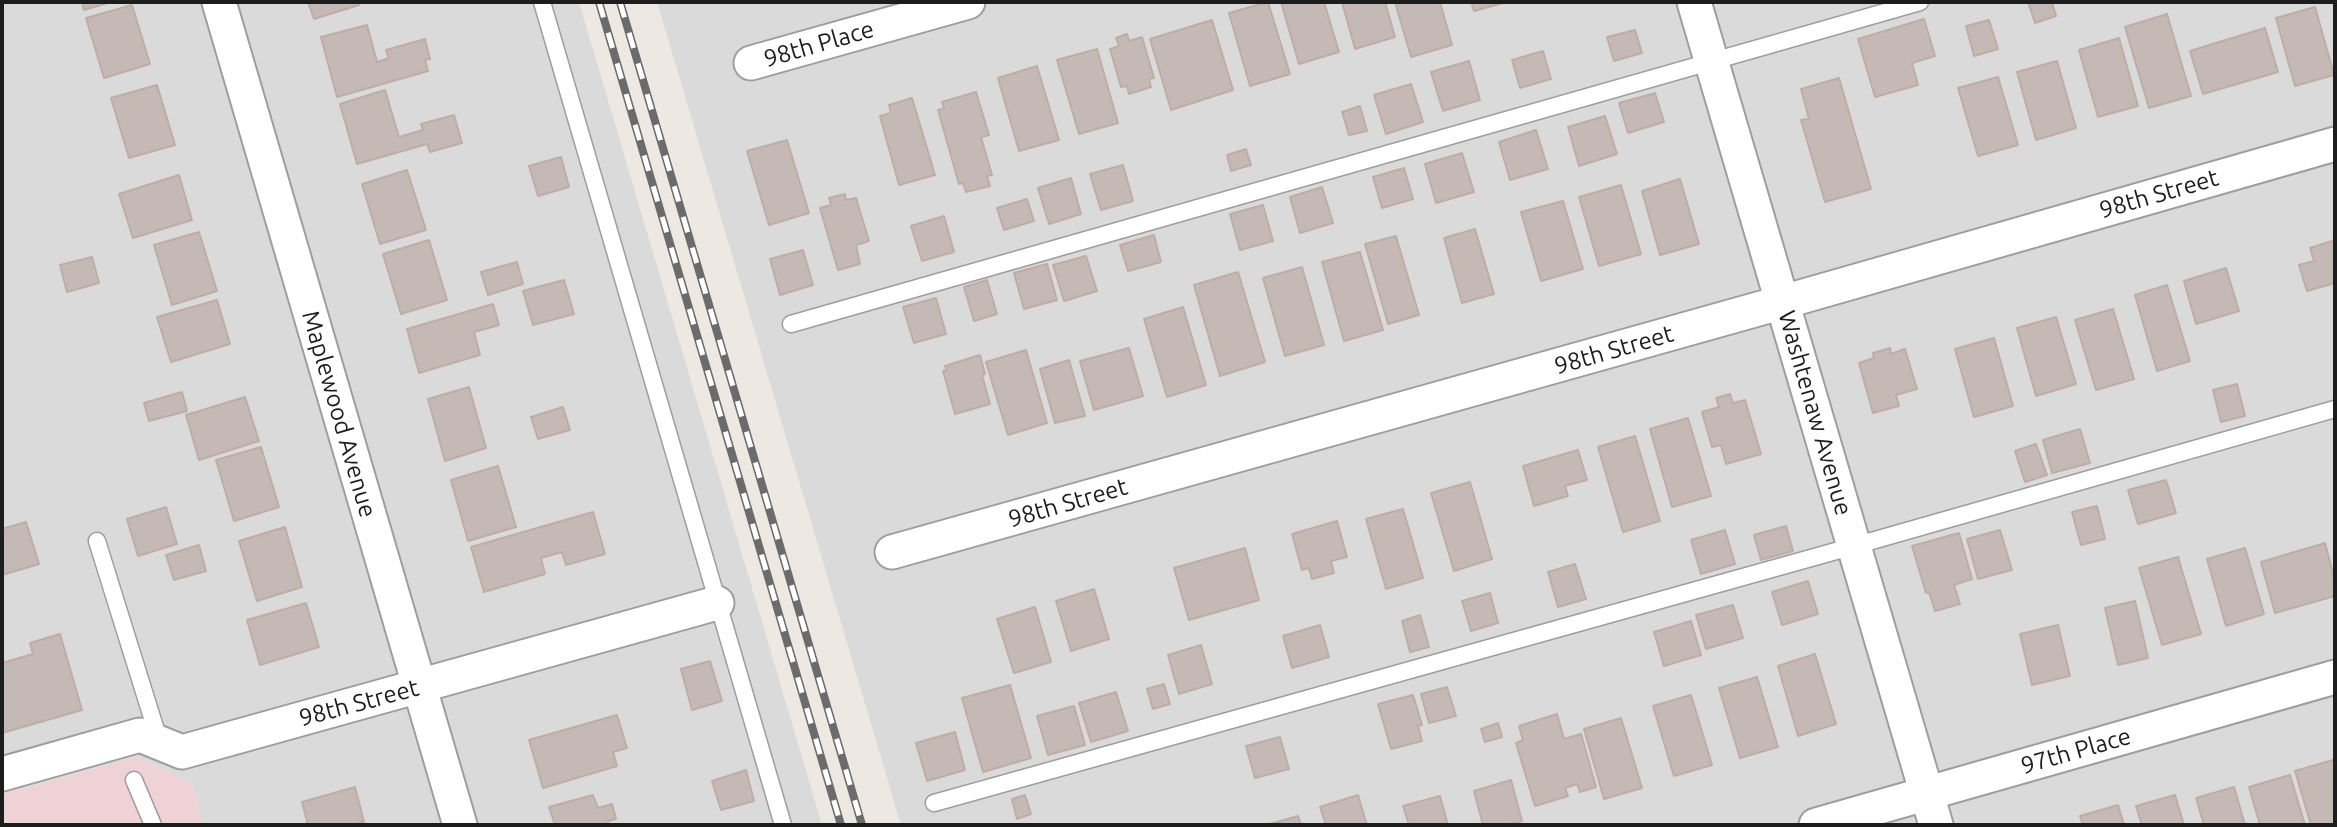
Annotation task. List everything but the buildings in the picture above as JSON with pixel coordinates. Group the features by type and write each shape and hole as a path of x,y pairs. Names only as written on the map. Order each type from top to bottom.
{"street":[{"name":"Maplewood Avenue","path":"219,2 460,825"},
{"name":"98th Place","path":"751,64 968,2"},
{"name":"Washtenaw Avenue","path":"1694,2 1936,825"},
{"name":"98th Street","path":"892,552 2335,144"},
{"name":"98th Street","path":"2,774 140,735 182,752 717,603"},
{"name":"97th Place","path":"1816,825 2335,677"}],"lane":[{"path":"542,2 783,825"},
{"path":"791,324 1920,2"},
{"path":"934,803 2335,409"},
{"path":"97,541 159,743"},
{"path":"134,780 153,825"}],"shaded area":[{"path":"2,2 579,2 822,825 203,825 192,784 137,757 2,794"},
{"path":"657,2 2335,2 2335,825 901,825"},
{"path":"137,757 192,784 203,825 2,825 2,794"}],"railway":[{"path":"599,2 841,825"},
{"path":"620,2 862,825"}]}
